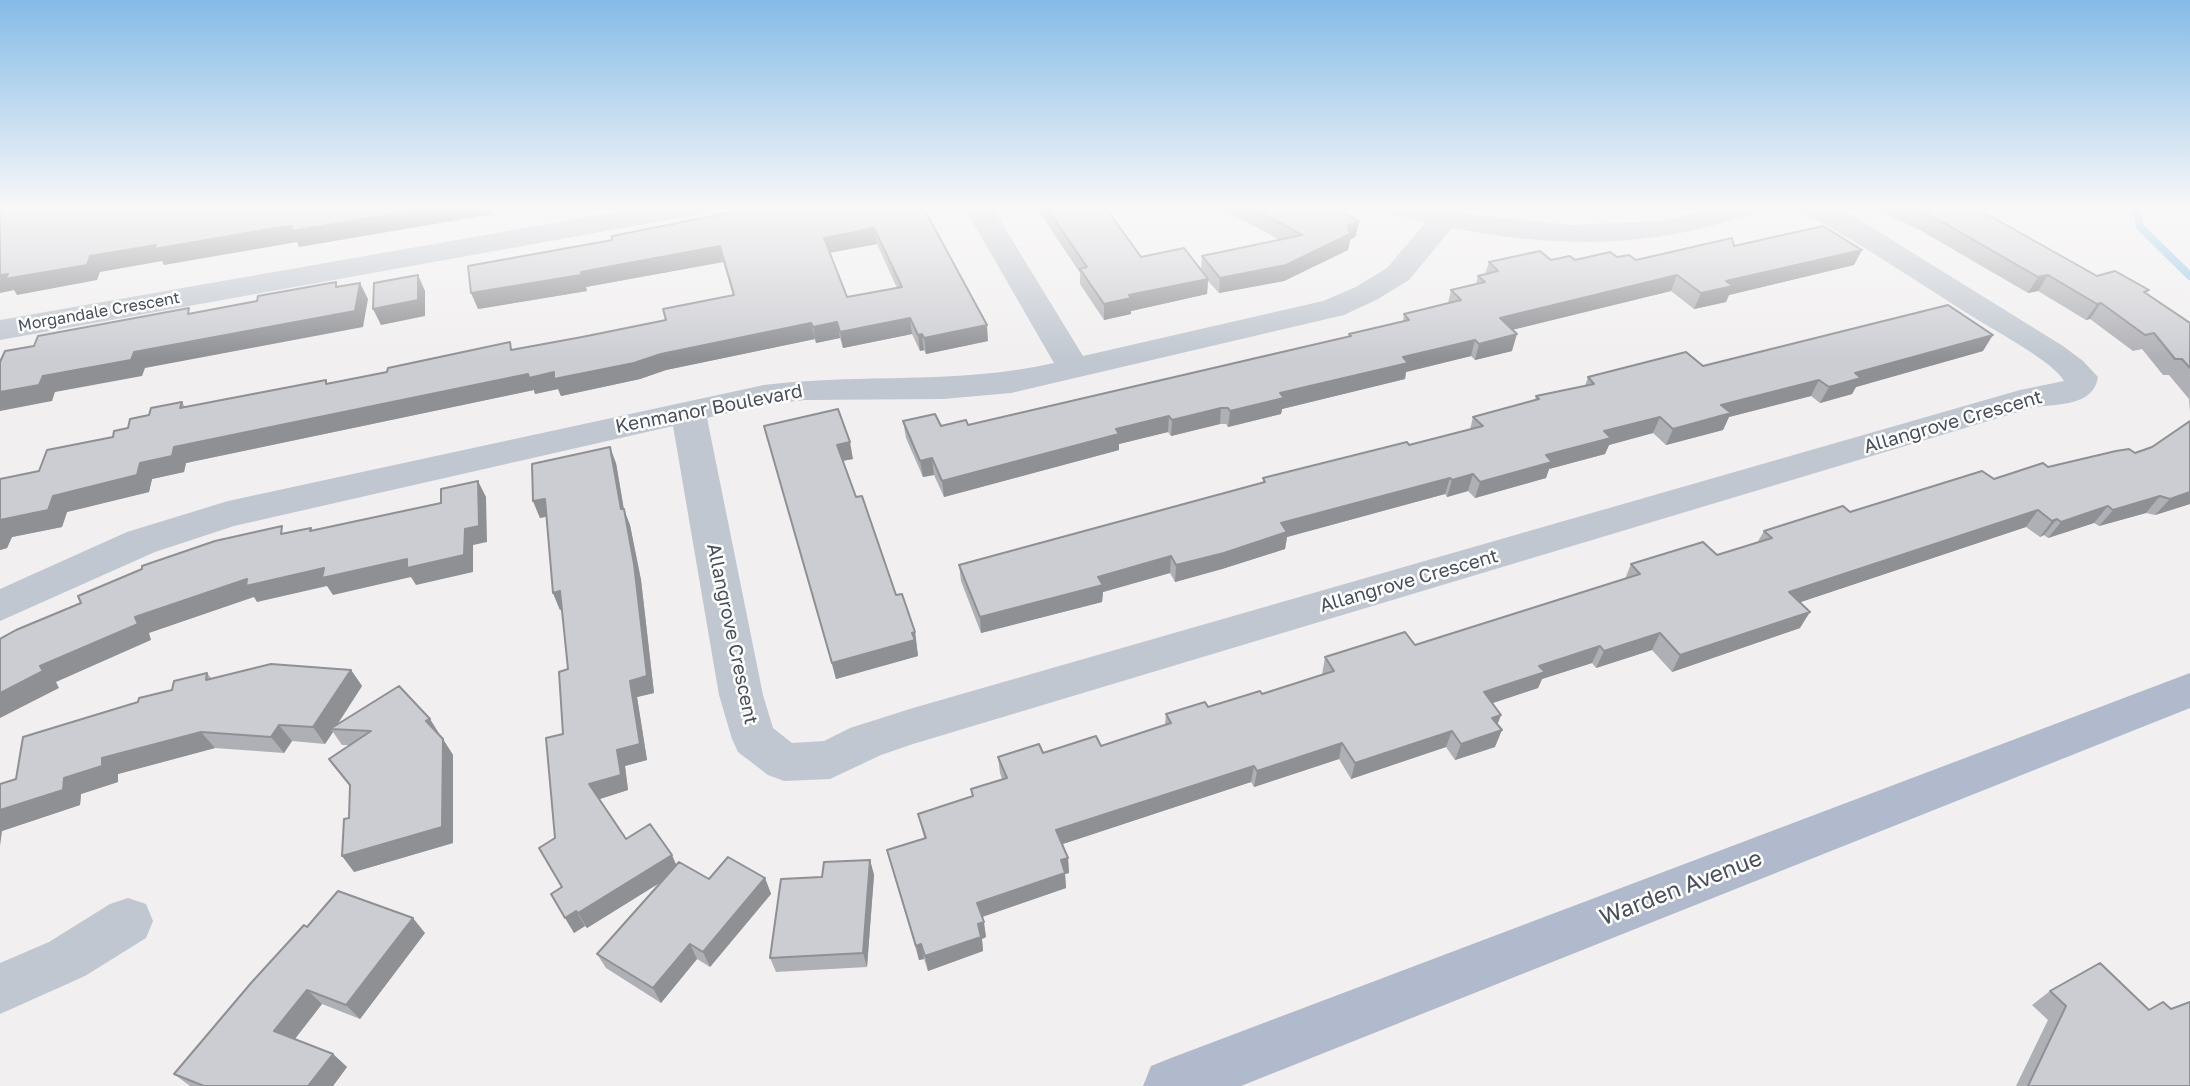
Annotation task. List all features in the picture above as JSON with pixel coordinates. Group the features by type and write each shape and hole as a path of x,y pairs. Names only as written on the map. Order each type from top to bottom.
{"main road":[{"name":"Warden Avenue","path":"1171,1086 2190,690"}],"street":[{"name":"Morgandale Crescent","path":"0,330 409,258"},
{"path":"1008,258 1073,367"},
{"name":"Kenmanor Boulevard","path":"0,606 141,542 228,514 688,411 805,390 921,390 1001,384 1333,308 1367,293 1398,274 1412,258"},
{"name":"Allangrove Crescent","path":"688,411 741,695 754,739 784,762 830,760 866,741 926,722 2032,397 2073,391 2080,385 2081,377 2068,365 1903,258"},
{"path":"0,989 67,959 128,921"}],"building":[{"path":"0,258 89,258 87,265 5,279 8,274 0,275"},
{"path":"514,258 658,258 581,272 581,275 471,293 468,266"},
{"path":"723,258 832,258 847,297 902,287 888,258 950,258 987,325 924,338 922,334 918,335 910,318 840,332 837,322 813,327 811,323 554,379 554,372 529,378 528,374 174,447 172,456 140,463 137,475 53,496 48,510 0,520 0,479 39,471 47,450 113,437 114,431 128,428 130,419 149,415 151,408 182,402 180,408 326,380 326,384 510,342 511,350 582,337 666,320 663,309 734,295"},
{"path":"1081,258 1191,258 1208,279 1129,295 1131,298 1104,304 1080,269 1087,267"},
{"path":"1203,258 1301,258 1286,265 1220,278"},
{"path":"1509,258 1548,258 1551,260 1572,258 1575,260 1633,258 1636,260 1646,258 1828,258 1726,281 1733,286 1701,293 1677,275 1500,318 1517,334 1479,344 1475,340 1403,357 1408,363 1280,393 1284,398 1230,411 1228,408 1221,408 1172,420 1169,416 1116,429 1119,434 942,481 932,458 920,461 903,421 935,414 941,426 966,420 968,425 1351,336 1349,334 1409,320 1404,314 1461,300 1451,290 1485,282 1478,276 1498,271 1489,262"},
{"path":"2004,258 2064,258 2097,276 2115,271 2149,290 2144,292 2190,323 2190,368 2182,359 2175,359 2154,333 2145,335 2101,303 2097,304 2048,275 2038,277"},
{"path":"418,275 418,300 373,309 374,283"},
{"path":"336,282 336,287 360,283 355,311 134,352 131,360 43,376 39,385 0,392 0,362 5,351 34,346 38,336 189,308 188,314 257,301 258,296"},
{"path":"1948,305 1993,335 1855,373 1861,378 1829,387 1819,380 1721,405 1731,413 1673,429 1660,417 1604,431 1611,438 1546,455 1552,462 1480,482 1473,474 1452,480 1450,478 1281,523 1287,532 1224,553 1176,565 1171,556 1098,577 1103,585 980,617 959,565 1265,482 1263,478 1483,426 1473,417 1539,399 1536,396 1594,384 1588,377 1686,352 1703,366"},
{"path":"838,409 850,442 837,445 856,497 862,496 896,595 902,594 915,632 912,633 915,640 832,663 764,426"},
{"path":"2190,421 2190,492 2170,499 2160,496 2113,510 2108,506 2061,522 2057,519 2052,521 2038,510 1789,592 1810,612 1680,655 1660,633 1604,651 1600,646 1539,666 1545,672 1484,692 1501,715 1492,718 1502,730 1461,744 1452,731 1355,763 1342,743 1257,771 1254,766 1056,830 1068,858 1061,860 1065,873 977,903 984,922 978,924 981,937 925,956 921,944 916,946 887,850 926,838 918,814 973,796 971,789 1007,778 998,757 1039,744 1043,753 1096,736 1101,746 1171,723 1166,714 1205,702 1208,707 1260,691 1262,694 1334,671 1325,657 1405,632 1415,645 1640,574 1631,564 1703,542 1717,555 1772,538 1764,531 1843,506 1850,512 1982,471 1994,479 2043,463 2048,467 2129,449 2135,453 2152,447"},
{"path":"610,447 634,564 647,676 630,681 640,744 617,750 621,775 589,784 626,839 650,824 672,855 578,913 576,911 565,918 551,894 562,887 539,848 555,838 546,738 563,734 559,672 568,669 560,591 553,593 545,499 533,501 532,464"},
{"path":"478,481 479,526 465,529 464,555 407,568 407,559 322,578 324,568 246,586 247,579 135,617 138,624 40,666 43,671 0,693 0,639 81,603 78,596 142,569 142,566 215,541 282,526 281,534 311,528 310,531 441,503 441,489"},
{"path":"271,664 351,670 313,727 279,725 271,737 201,732 102,758 102,766 64,778 63,790 0,810 0,784 16,779 23,737 138,702 139,698 172,690 174,681 207,673 206,680"},
{"path":"399,686 430,719 426,721 443,739 442,827 342,856 344,819 349,818 350,785 329,759 371,731 330,729"},
{"path":"728,857 765,878 703,952 690,944 653,988 597,954 679,862 709,879"},
{"path":"870,860 863,953 770,958 781,879 822,877 824,862"},
{"path":"338,891 413,918 346,1005 307,990 274,1031 333,1054 308,1086 204,1086 174,1074 251,983 304,925 307,927"},
{"path":"2100,963 2149,1010 2163,1002 2171,1009 2190,1002 2190,1086 2028,1086 2066,1006 2050,991"}],"waterway":[{"path":"2171,258 2190,276"}]}
